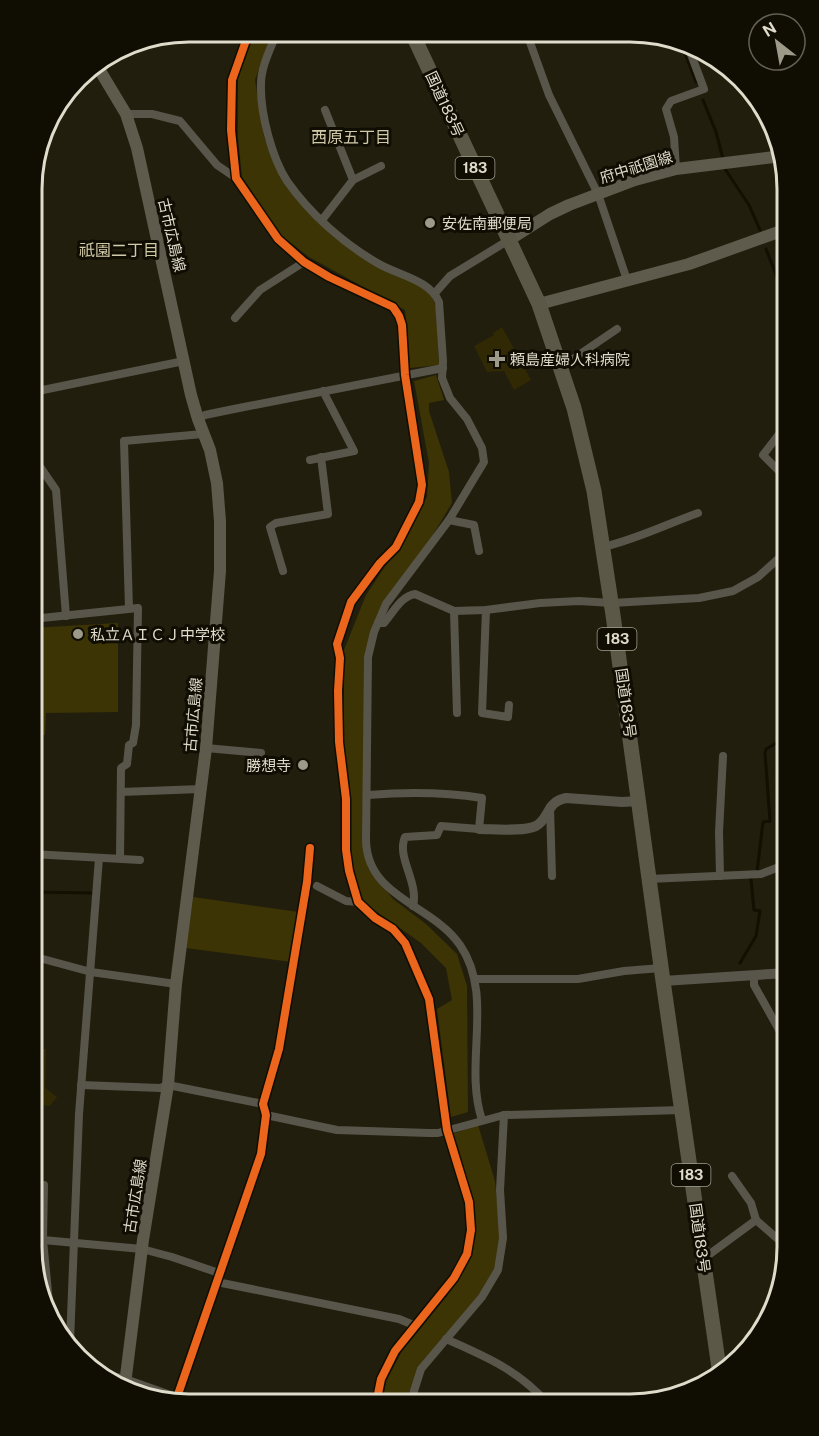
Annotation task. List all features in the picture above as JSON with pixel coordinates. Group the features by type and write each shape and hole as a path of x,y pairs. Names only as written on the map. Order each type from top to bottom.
{"highway":[{"name":"国道183号","path":"418,42 539,304 574,408 587,460 612,603 662,974 718,1364"}],"main road":[{"name":"古市広島線","path":"101,72 126,114 137,148 198,419 210,450 218,483 220,521 220,571 206,748 176,984 168,1084 142,1250 125,1379"},
{"name":"府中祇園線","path":"509,240 550,214 635,180 676,169 773,157"},
{"path":"539,304 689,264 777,233"}],"street":[{"path":"236,178 231,130 232,80 245,42"},
{"path":"273,42 266,59 261,83 265,117 275,157 287,181 322,220 353,248 381,266 427,286 435,293 439,302 442,378 450,398 467,419 482,448 484,462 479,473 449,520 386,604 368,657 366,851 376,876 444,927 459,944 472,966 475,979 476,1099 482,1120"},
{"path":"530,42 549,95 598,194 627,280"},
{"path":"676,169 674,137 666,110 671,101 704,89 691,56"},
{"path":"325,110 353,180"},
{"path":"126,114 152,114 180,121 217,165 236,178 278,239 304,262 329,277 393,308 402,325 405,375 422,485 419,502 396,547 380,563 351,602 336,644 340,658 339,742 346,799 346,850 358,902 375,918 393,929 405,943 429,999 447,1130 469,1202 471,1230 467,1254 454,1278 395,1352 381,1379 378,1394"},
{"path":"322,220 353,180 381,166"},
{"path":"435,293 450,276 509,240"},
{"path":"235,318 260,290 304,262"},
{"path":"561,367 617,329"},
{"path":"42,390 184,361"},
{"path":"198,419 205,415 443,368"},
{"path":"310,460 354,450 323,391"},
{"path":"129,608 124,441 203,434"},
{"path":"777,437 763,455 777,468"},
{"path":"283,571 270,528 276,523 328,514 321,457"},
{"path":"42,470 56,490 66,616"},
{"path":"603,547 621,543 631,537 698,513"},
{"path":"449,520 474,525 479,551"},
{"path":"378,623 384,624 408,595 415,594 454,611 486,610 540,603 579,601 612,603 699,598 733,591 758,578 777,563"},
{"path":"42,617 138,608 136,725 133,743 129,745 127,764 120,768 120,858"},
{"path":"486,610 482,712 508,717 509,705"},
{"path":"454,611 457,713"},
{"path":"206,748 261,753"},
{"path":"720,876 719,832 723,756"},
{"path":"121,792 201,789"},
{"path":"368,795 401,792 482,798 479,829"},
{"path":"413,906 416,894 401,845 405,837 437,835 441,826 526,829 536,826 544,819 550,807 558,800 570,797 622,802 640,801"},
{"path":"550,807 552,876"},
{"path":"179,1393 261,1154 266,1114 263,1104 279,1049 305,894 310,848"},
{"path":"42,855 140,860"},
{"path":"70,1334 81,1085 99,858"},
{"path":"649,879 761,874 777,868"},
{"path":"317,886 346,901 358,902"},
{"path":"42,959 91,972 176,984"},
{"path":"475,979 578,979 624,971 662,974 777,974"},
{"path":"754,975 754,985 777,1026"},
{"path":"81,1085 160,1088 168,1084 263,1104"},
{"path":"266,1114 337,1130 429,1133 504,1115 682,1110"},
{"path":"414,1394 422,1369 482,1298 498,1270 503,1238 500,1190 504,1115"},
{"path":"732,1176 751,1203 756,1220 777,1238"},
{"path":"44,1185 43,1240 47,1284"},
{"path":"703,1259 756,1220"},
{"path":"43,1240 142,1250 172,1257 218,1277 399,1319 416,1326"},
{"path":"446,1340 482,1355 518,1375 538,1394"}],"shaded area":[{"path":"251,42 269,42 255,80 264,137 283,180 335,237 430,292 436,307 439,365 410,368 405,310 309,257 282,236 242,177 238,137 238,78"},
{"path":"502,327 531,380 514,390 504,371 487,372 474,346 494,335 493,333"},
{"path":"436,375 444,400 429,403 429,411 449,472 452,503 431,538 385,601 365,652 364,817 368,868 393,899 426,924 457,954 467,986 468,1112 451,1117 437,1009 452,1000 446,968 421,943 363,902 350,859 344,749 344,650 366,595 402,541 427,497 429,463 414,381"},
{"path":"118,623 118,712 46,713 45,735 42,735 42,627"},
{"path":"193,897 299,912 292,962 186,948"},
{"path":"42,1049 46,1049 45,1088 57,1097 50,1106 42,1105"},
{"path":"478,1125 495,1181 500,1233 496,1270 472,1305 420,1367 412,1394 384,1394 386,1381 402,1351 447,1296 468,1261 476,1227 469,1188 452,1134"}],"waterway":[{"path":"685,53 696,82"},
{"path":"703,100 716,132 723,159"},
{"path":"725,169 749,205 760,230"},
{"path":"766,249 777,277"},
{"path":"757,872 763,822 770,821 765,753 766,749 777,743"},
{"path":"740,963 756,936 760,911 754,910 751,879"},
{"path":"42,892 91,893"}],"cycle path":[{"path":"245,42 232,80 231,130 236,178 278,239 304,262 329,277 393,307 399,316 402,325 405,375 422,485 419,502 396,547 380,563 351,602 337,644 340,658 339,742 346,799 346,850 358,902 375,918 393,929 405,943 429,999 447,1130 469,1202 471,1230 467,1254 454,1278 395,1351 381,1379 378,1394"},
{"path":"178,1393 261,1154 266,1115 263,1104 279,1049 307,882 310,848"}],"place":[{"name":"安佐南郵便局","path":"430,223"},
{"name":"頼島産婦人科病院","path":"497,359"},
{"name":"私立ＡＩＣＪ中学校","path":"78,634"},
{"name":"勝想寺","path":"303,765"}],"district":[{"name":"西原五丁目","path":"351,137"},
{"name":"祇園二丁目","path":"119,250"}]}
